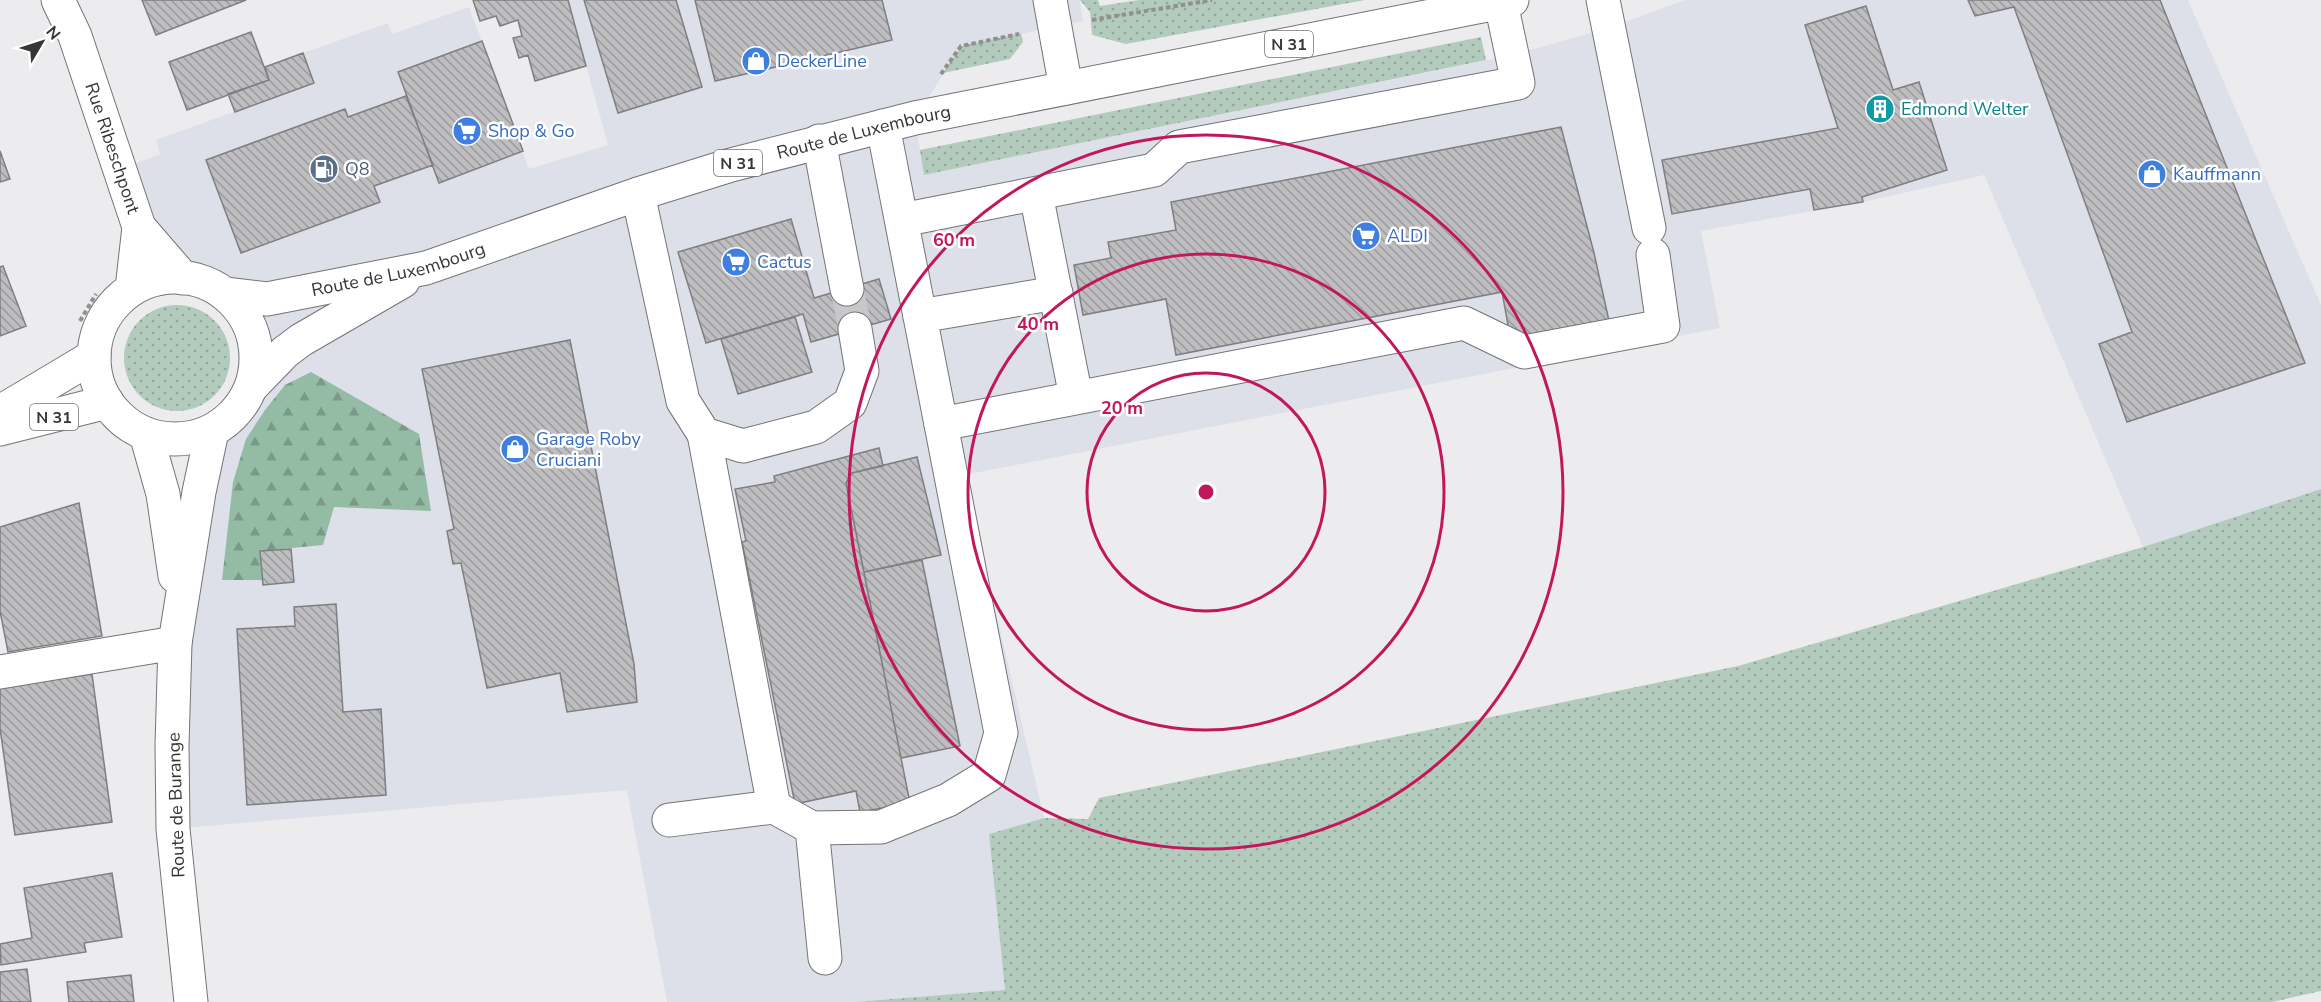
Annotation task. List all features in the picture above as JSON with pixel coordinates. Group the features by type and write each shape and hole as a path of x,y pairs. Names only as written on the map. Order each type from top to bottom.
{"main road":[{"name":"Rue Ribeschpont","path":"58,0 75,36 140,227 183,278"},
{"path":"941,424 1464,323 1524,352 1663,326 1651,242 1603,0"},
{"path":"902,220 1154,170 1179,147 1518,83 1507,1"},
{"name":"Route de Luxembourg","path":"225,294 267,299 426,268 638,194 819,141 1066,88 1507,1"},
{"path":"1053,13 1066,88"},
{"path":"669,819 774,807 812,828 881,827 948,800 989,775 1002,733 884,126"},
{"path":"819,141 847,289"},
{"path":"638,194 683,401 704,434 774,807"},
{"path":"1036,194 1076,397"},
{"name":"Rue Ribeschpont","path":"132,289 140,227"},
{"name":"N 31","path":"252,386 285,352 301,340 426,268"},
{"name":"Route de Luxembourg","path":"183,278 205,283 225,294 239,309 250,326 255,346 255,366 252,386 242,404 229,419 212,431 191,438 168,441 146,434 124,421 107,402 97,380 94,356 99,330 112,306 132,289 157,280 183,278"},
{"path":"920,316 1056,293"},
{"path":"704,434 744,446 816,427 842,409 850,403 862,370 855,329"},
{"name":"N 31","path":"0,412 94,356"},
{"name":"N 31","path":"0,429 107,402"},
{"name":"Route de Burange","path":"191,1002 173,829 172,745 175,643 212,431"},
{"name":"Route de Burange","path":"146,434 164,494 180,607"},
{"path":"0,672 175,643"},
{"path":"812,828 825,958"}],"path":[{"path":"932,76 943,73 961,46 1053,13 1212,0"},
{"path":"78,327 88,305 100,288"}],"shaded area":[{"path":"568,0 1080,0 1083,21 961,47 915,118 924,175 1512,55 1609,28 1685,0 2188,0 2321,305 2321,489 2143,547 1984,175 1863,202 1701,231 1720,328 964,475 1044,818 989,834 1005,991 855,1002 667,1002 627,790 173,829 212,431 229,419 242,404 252,386 255,346 250,326 239,309 224,294 205,283 183,278 121,169 160,154 156,140 313,83 303,53 388,23 392,34 469,7 529,169 608,145"}],"green space":[{"path":"1080,0 1098,0 1100,6 1139,0 1365,0 1126,44 1092,35 1090,12"},
{"path":"1021,33 1023,42 1010,59 943,73 961,46"},
{"path":"1481,37 1486,60 924,175 920,150"},
{"path":"177,305 197,309 214,321 226,338 230,358 226,378 214,395 197,407 177,411 157,407 140,395 128,378 124,358 128,338 140,321 157,309"},
{"path":"311,372 419,434 431,511 334,507 323,545 261,551 263,580 222,580 233,482 246,439 285,385"},
{"path":"2321,489 2321,991 2272,1002 855,1002 1005,990 989,834 1044,818 1088,819 1099,798 1738,666 2143,547"}],"building":[{"path":"142,0 246,0 156,35"},
{"path":"473,0 568,0 586,66 535,81 528,55 519,58 513,38 522,36 518,20 500,26 496,16 480,21"},
{"path":"584,0 676,0 702,87 618,113"},
{"name":"DeckerLine","path":"695,0 882,0 892,40 715,81"},
{"name":"Kauffmann","path":"1968,0 2160,0 2305,363 2127,422 2099,344 2132,332 2014,7 1975,16"},
{"name":"Edmond Welter","path":"1866,6 1893,90 1919,82 1947,170 1862,197 1863,202 1814,210 1810,189 1672,214 1662,160 1838,128 1805,25"},
{"path":"251,32 269,80 187,110 169,62"},
{"name":"Shop & Go","path":"482,41 523,151 439,183 398,72"},
{"path":"303,53 314,83 235,112 228,94 269,80 265,67"},
{"path":"406,96 433,165 374,186 380,202 241,253 206,160 345,109 348,117"},
{"name":"ALDI","path":"1561,127 1609,321 1511,341 1502,292 1176,355 1166,299 1083,315 1074,265 1111,258 1108,242 1176,230 1171,202"},
{"path":"0,151 10,179 0,182"},
{"path":"791,219 814,298 879,279 891,319 811,342 803,314 706,343 678,252"},
{"path":"3,266 26,326 0,336 0,267"},
{"path":"795,317 812,372 738,394 721,339"},
{"name":"Garage Roby Cruciani","path":"570,340 634,664 637,702 567,712 560,673 487,688 461,563 453,564 447,531 454,529 422,369"},
{"path":"879,448 883,466 852,473 846,483 910,803 860,812 856,791 795,804 742,542 746,541 735,489 775,482 774,476"},
{"path":"917,457 941,555 864,572 846,483 852,473"},
{"path":"79,503 102,636 8,652 0,611 0,527"},
{"path":"291,549 294,582 263,585 260,551"},
{"path":"922,560 960,746 901,758 864,572"},
{"path":"336,604 343,712 381,709 386,795 247,805 237,629 295,626 294,607"},
{"path":"92,674 112,822 15,835 0,728 0,687"},
{"path":"112,873 122,937 84,943 86,952 1,965 0,944 32,938 24,888"},
{"path":"27,969 31,1002 0,1002 0,972"},
{"path":"131,975 134,1002 69,1002 67,982"}],"tunnel":[{"path":"847,289 855,329"}],"place":[{"name":"DeckerLine","path":"756,61"},
{"name":"Edmond Welter","path":"1880,109"},
{"name":"Shop & Go","path":"467,131"},
{"name":"Q8","path":"324,169"},
{"name":"Kauffmann","path":"2152,174"},
{"name":"ALDI","path":"1366,236"},
{"name":"Cactus","path":"736,262"},
{"name":"Garage Roby Cruciani","path":"515,449"}]}
